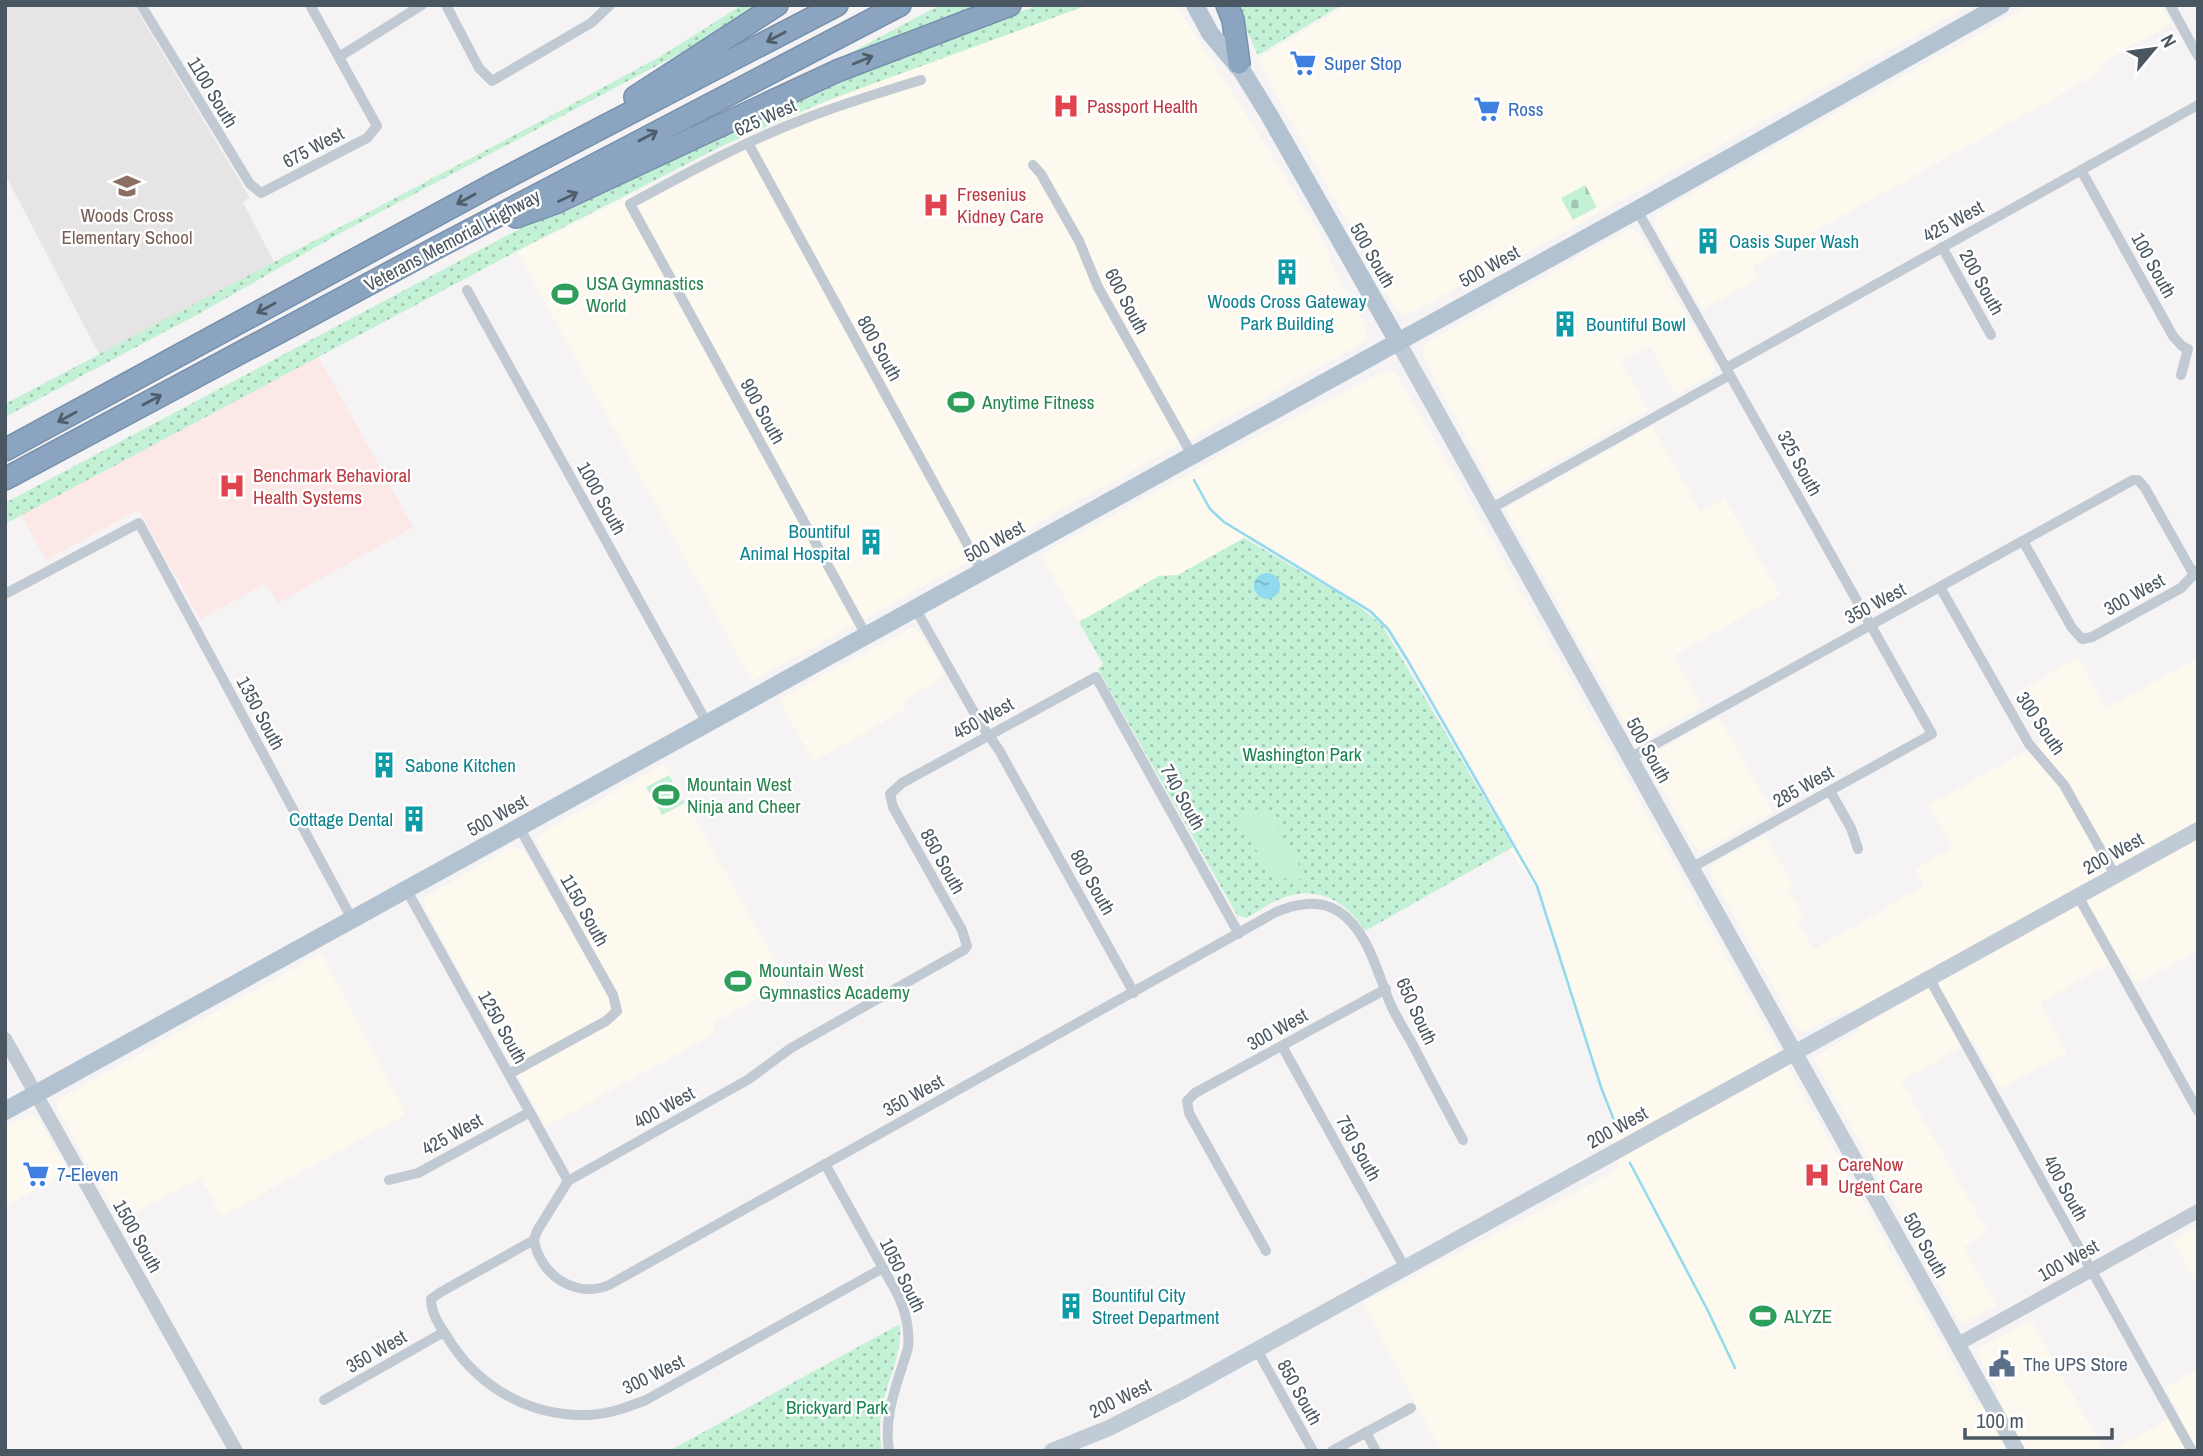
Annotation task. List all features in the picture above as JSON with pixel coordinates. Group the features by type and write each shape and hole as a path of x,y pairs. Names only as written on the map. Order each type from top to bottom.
{"highway":[{"path":"492,185 777,5"},
{"name":"Veterans Memorial Highway","path":"5,450 492,185 837,5"},
{"name":"Veterans Memorial Highway","path":"5,479 436,247 900,5"},
{"path":"436,247 555,203 837,71 1010,5"},
{"path":"1227,5 1233,20 1241,67"}],"main road":[{"name":"500 South","path":"1195,5 1210,33 1241,67"},
{"name":"500 South","path":"1217,5 1241,67 1398,342 2017,1451"},
{"name":"500 West","path":"5,1111 1398,342 2001,5"},
{"name":"200 West","path":"1052,1451 1142,1412 1257,1350 2198,830"}],"street":[{"name":"1100 South","path":"141,5 250,184 261,192"},
{"path":"310,5 339,57 422,5"},
{"path":"446,5 480,68 492,81 591,23 610,5"},
{"path":"2170,5 2198,56"},
{"name":"675 West","path":"261,192 367,138 377,126 339,57"},
{"name":"625 West","path":"630,204 748,143 804,119 921,80"},
{"name":"425 West","path":"1490,509 1942,247 2198,105"},
{"name":"800 South","path":"748,143 982,571"},
{"name":"600 South","path":"1032,165 1041,174 1079,240 1098,287 1192,455"},
{"name":"100 South","path":"2081,170 2173,336 2182,346 2193,349 2181,375"},
{"name":"900 South","path":"630,204 866,635"},
{"name":"325 South","path":"1637,209 1932,734"},
{"name":"200 South","path":"1942,247 1992,335"},
{"name":"1000 South","path":"467,290 707,723"},
{"name":"350 West","path":"1630,758 2128,482 2138,480 2145,488 2196,573"},
{"name":"1350 South","path":"5,594 139,523 352,919"},
{"name":"300 West","path":"2023,541 2072,628 2082,639 2092,637 2181,588 2196,573"},
{"name":"300 South","path":"1940,587 2029,744 2068,791 2115,876"},
{"name":"800 South","path":"915,608 980,723 999,750 1134,993"},
{"name":"450 West","path":"890,794 902,783 1096,677"},
{"name":"740 South","path":"1096,677 1239,934"},
{"name":"285 West","path":"1691,868 1932,734"},
{"path":"1830,791 1851,828 1858,849"},
{"name":"850 South","path":"890,794 893,807 962,930 967,946"},
{"name":"1150 South","path":"509,1074 606,1021 617,1011 613,995 519,827"},
{"name":"1250 South","path":"407,889 568,1181"},
{"path":"2078,896 2198,1111"},
{"name":"350 West","path":"534,1240 536,1252 543,1264 559,1280 579,1289 602,1288 1287,908 1308,903 1328,907"},
{"name":"650 South","path":"1328,907 1344,916 1355,928 1380,972 1390,1003 1463,1140"},
{"name":"400 West","path":"534,1240 568,1181 749,1079 791,1048 955,957 967,946"},
{"name":"400 South","path":"1929,978 2192,1451"},
{"name":"300 West","path":"1266,1251 1189,1113 1187,1101 1195,1093 1386,989"},
{"name":"1500 South","path":"5,1039 236,1451"},
{"name":"750 South","path":"1283,1045 1405,1268"},
{"name":"425 West","path":"389,1181 418,1173 530,1112"},
{"name":"1050 South","path":"825,1164 903,1305 909,1326 906,1354 889,1408 889,1451"},
{"name":"100 West","path":"1958,1344 2198,1211"},
{"path":"444,1332 434,1314 431,1299 534,1240"},
{"name":"300 West","path":"444,1332 474,1372 511,1398 552,1412 591,1415 610,1412 646,1400 883,1268"},
{"name":"350 West","path":"324,1400 444,1332"},
{"name":"850 South","path":"1257,1350 1313,1451"},
{"path":"1332,1451 1411,1408"},
{"path":"1366,1432 1376,1451"}],"shaded area":[{"name":"Woods Cross Elementary School","path":"5,5 134,5 250,198 243,202 276,266 102,360 5,174"},
{"path":"1061,5 1176,5 1320,234 1335,271 1366,327 1366,339 752,681 517,251 792,117"},
{"path":"1347,5 1971,5 1523,255 1413,312 1403,314 1393,305 1257,59"},
{"path":"2030,5 2161,5 2171,23 2098,65 2101,72 1752,266 1759,278 1703,310 1654,224 1657,213"},
{"path":"1631,228 1640,234 1713,362 1714,370 1709,376 1676,395 1650,346 1621,361 1648,410 1502,492 1495,492 1424,358 1422,351 1425,343"},
{"name":"Benchmark Behavioral Health Systems","path":"318,356 413,527 278,603 266,583 200,619 140,512 134,512 46,560 21,514"},
{"path":"1384,371 1394,372 1398,376 1977,1405 1999,1393 1978,1355 1978,1349 2031,1320 2104,1451 1441,1451 1363,1303 1619,1169 1612,1143 1613,1126 1540,894 1509,849 1517,845 1394,633 1361,602 1249,535 1178,575 1159,576 1079,622 1041,555 1231,450"},
{"path":"1652,426 1700,512 1725,499 1780,595 1674,656 1702,707 1639,741 1632,736 1506,511 1510,506"},
{"path":"912,627 920,632 945,676 902,701 906,709 813,762 779,699"},
{"path":"2078,658 2106,708 2198,658 2198,951 2137,984 2122,957 2040,1002 2067,1053 2000,1089 1973,1040 1901,1081 1988,1233 1964,1247 1996,1306 1963,1323 1958,1319 1813,1058 1860,1030 1848,1009 1805,1032 1796,1028 1709,871 1713,864 1765,835 1793,885 1788,888 1804,916 1797,920 1814,949 1924,886 1915,869 1952,848 1929,805 2047,739 2017,692"},
{"path":"1719,717 1773,812 1708,848 1699,850 1694,846 1647,762 1651,755"},
{"path":"664,763 787,982 712,1024 716,1033 546,1126 425,909 424,898 511,847 517,847 525,852 560,914 572,907 538,845 538,835"},
{"path":"321,953 406,1114 222,1216 200,1177 120,1221 57,1109 57,1100"},
{"path":"32,1114 37,1117 68,1171 5,1207 5,1127"},
{"path":"2198,1227 2198,1285 2173,1241"},
{"path":"2198,1369 2198,1451 2112,1451 2179,1413 2165,1387"}],"green space":[{"path":"742,5 762,5 724,30 337,235 202,312 5,417 5,404 543,120 661,56"},
{"path":"940,5 979,5 858,55 833,62"},
{"path":"1039,5 1088,5 826,101 724,145 517,251 5,524 5,503 540,218 854,72"},
{"path":"1235,5 1342,5 1258,55"},
{"path":"1585,185 1597,207 1573,220 1561,198"},
{"name":"Washington Park","path":"1244,538 1352,601 1382,625 1513,847 1365,931 1339,903 1317,894 1293,895 1246,918 1237,915 1098,669 1103,664 1079,622 1159,576 1178,575"},
{"name":"Mountain West Ninja and Cheer","path":"669,775 685,803 662,815 646,787"},
{"path":"1265,805 1279,820 1276,825 1301,869 1302,876 1297,880 1288,877 1279,882 1273,880 1237,815 1239,812 1244,817"},
{"name":"Brickyard Park","path":"900,1324 898,1351 882,1409 882,1451 669,1451"}],"water":[{"path":"1267,573 1276,577 1280,586 1276,595 1267,599 1258,595 1254,586 1258,577"}],"waterway":[{"path":"1194,480 1210,509 1224,522 1370,611 1388,629 1537,886 1601,1087 1619,1133"},
{"path":"1630,1163 1735,1368"}],"place":[{"name":"Super Stop","path":"1303,63"},
{"name":"Passport Health","path":"1066,106"},
{"name":"Ross","path":"1487,109"},
{"name":"Woods Cross Elementary School","path":"127,186"},
{"name":"Fresenius Kidney Care","path":"936,205"},
{"name":"Oasis Super Wash","path":"1708,241"},
{"name":"Woods Cross Gateway Park Building","path":"1287,272"},
{"name":"USA Gymnastics World","path":"565,294"},
{"name":"Bountiful Bowl","path":"1565,324"},
{"name":"Anytime Fitness","path":"961,402"},
{"name":"Benchmark Behavioral Health Systems","path":"232,486"},
{"name":"Bountiful Animal Hospital","path":"871,542"},
{"name":"Sabone Kitchen","path":"384,765"},
{"name":"Mountain West Ninja and Cheer","path":"666,795"},
{"name":"Cottage Dental","path":"414,819"},
{"name":"Mountain West Gymnastics Academy","path":"738,981"},
{"name":"7-Eleven","path":"36,1174"},
{"name":"CareNow Urgent Care","path":"1817,1175"},
{"name":"Bountiful City Street Department","path":"1071,1306"},
{"name":"ALYZE","path":"1763,1316"},
{"name":"The UPS Store","path":"2002,1364"}]}
